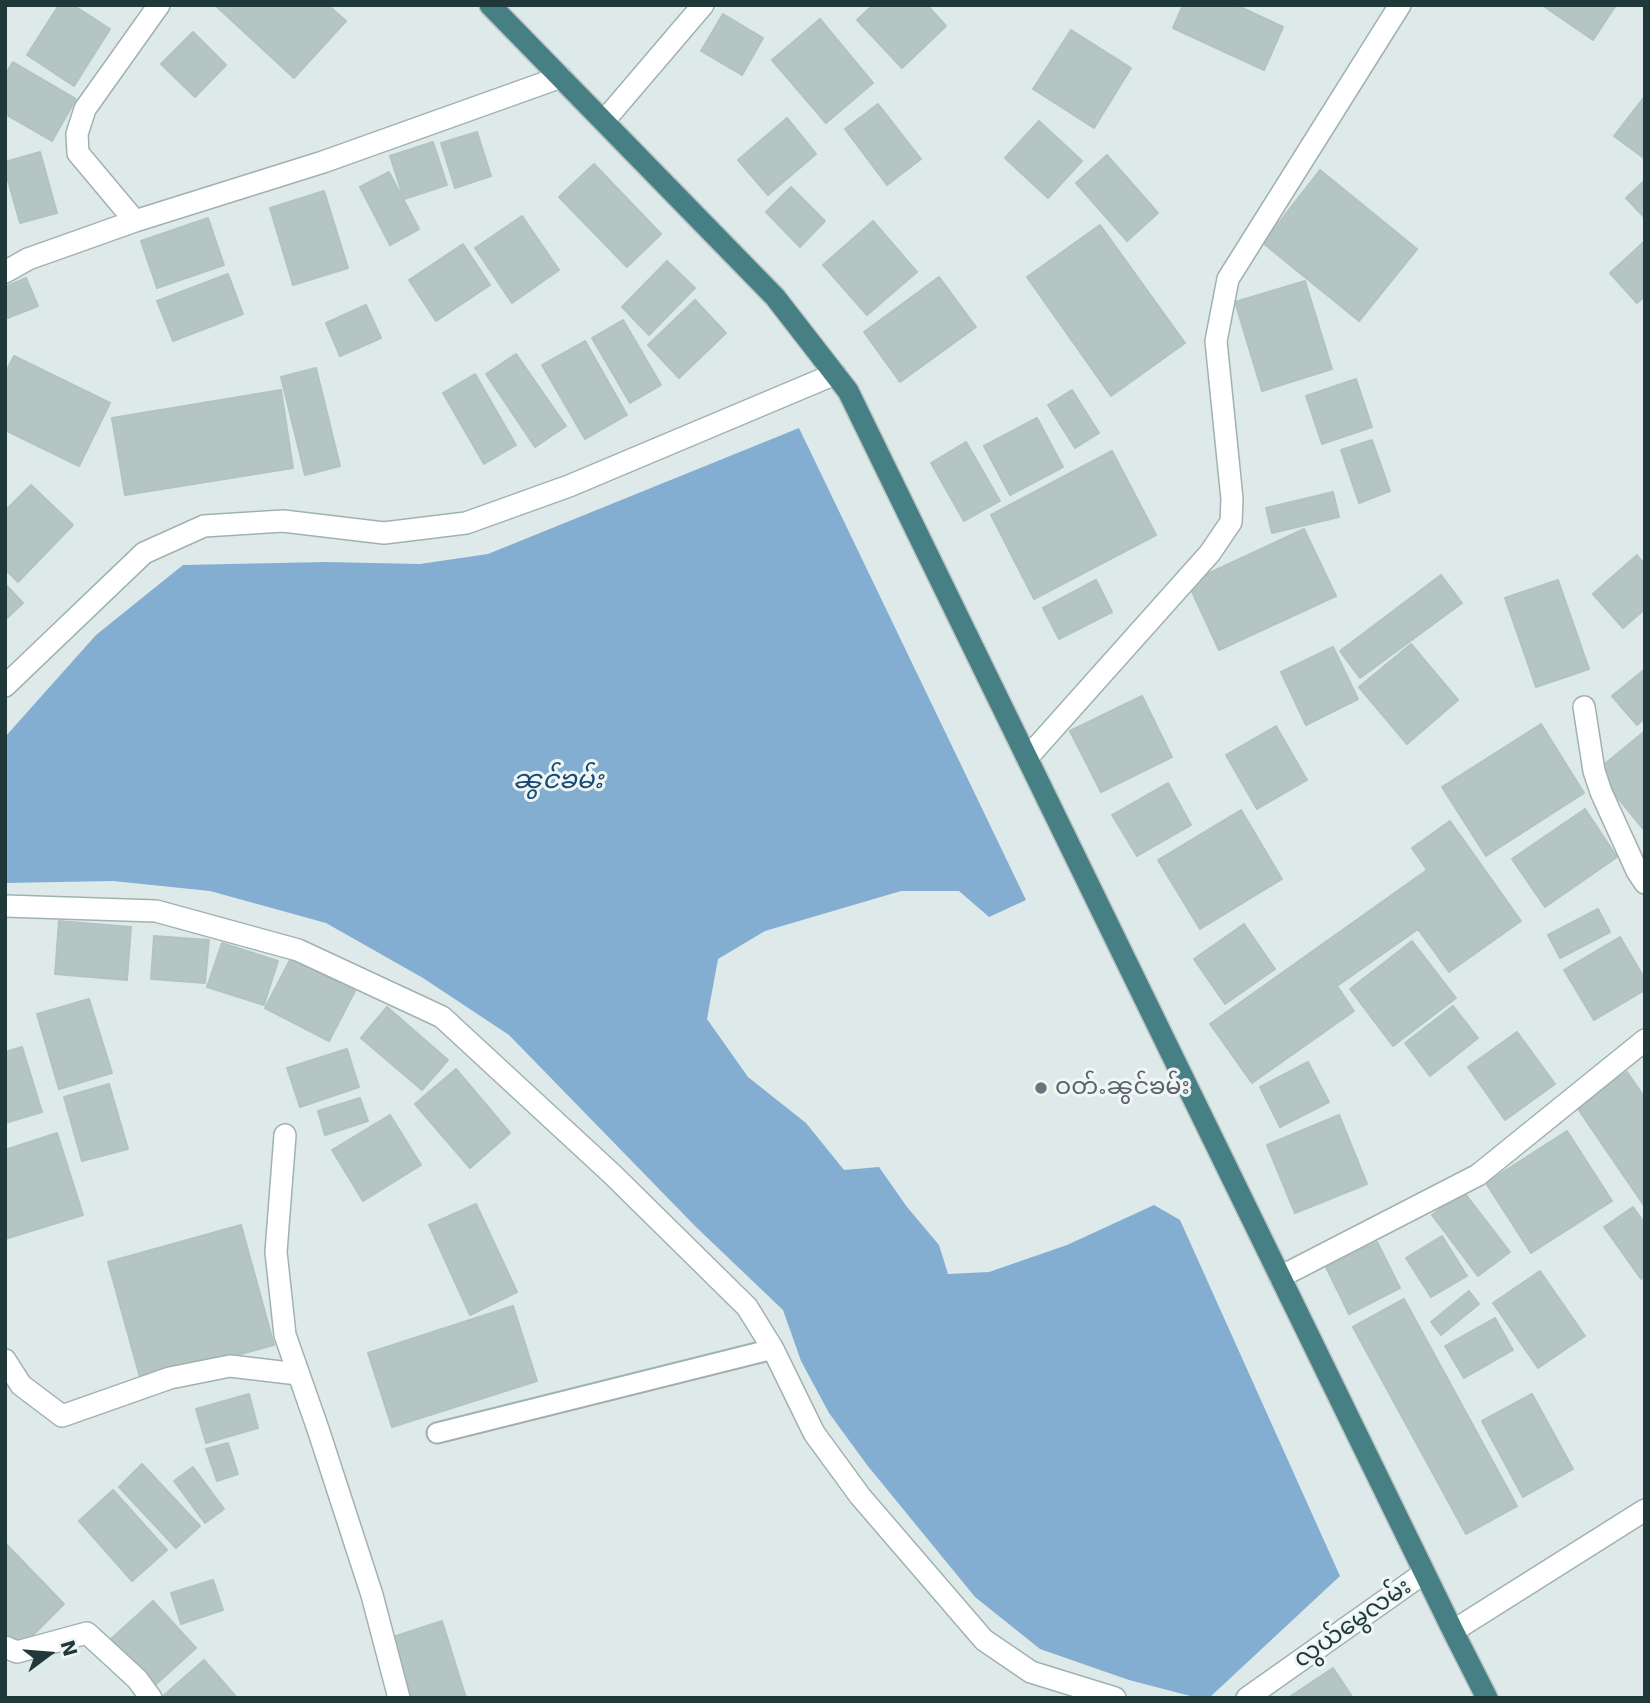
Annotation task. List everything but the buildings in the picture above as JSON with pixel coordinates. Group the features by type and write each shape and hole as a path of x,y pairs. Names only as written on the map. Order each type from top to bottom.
{"highway":[{"path":"490,5 775,297 848,391 1487,1698"}],"street":[{"path":"135,221 78,153 77,134 85,108 159,5"},
{"path":"604,121 703,5"},
{"path":"1027,758 1210,553 1231,522 1232,499 1216,341 1228,279 1400,5"},
{"path":"5,272 28,259 135,221 323,162 561,77"},
{"path":"5,686 144,553 204,526 283,521 384,533 466,523 569,486 835,374"},
{"path":"1584,707 1594,771 1601,792 1645,883"},
{"path":"5,906 156,911 298,950 442,1017 612,1174 747,1307 773,1349 814,1433 859,1496 984,1640 1031,1672 1115,1698"},
{"path":"1280,1277 1478,1175 1645,1040"},
{"path":"285,1135 276,1252 285,1335 372,1595 399,1698"},
{"path":"5,1360 21,1385 61,1416 170,1378 230,1366 298,1374"},
{"path":"1453,1631 1645,1510"},
{"name":"လွယ်မွေလမ်း","path":"1247,1698 1424,1573"},
{"path":"5,1647 17,1652 86,1633 137,1679 151,1698"}],"lane":[{"path":"437,1433 773,1349"}],"water":[{"name":"ၼွင်ၶမ်း","path":"799,428 1026,900 989,917 959,891 901,891 765,931 718,959 707,1019 748,1077 806,1123 844,1170 879,1167 907,1207 939,1245 948,1274 989,1272 1067,1245 1154,1205 1180,1220 1340,1576 1209,1698 1198,1698 1129,1680 1040,1649 975,1597 867,1465 829,1413 801,1361 783,1310 696,1227 509,1035 423,978 326,923 210,891 113,881 5,883 5,737 96,635 183,565 325,562 420,564 488,554"}],"place":[{"name":"ဝတ်ႉၼွင်ၶမ်း","path":"1041,1088"}]}
